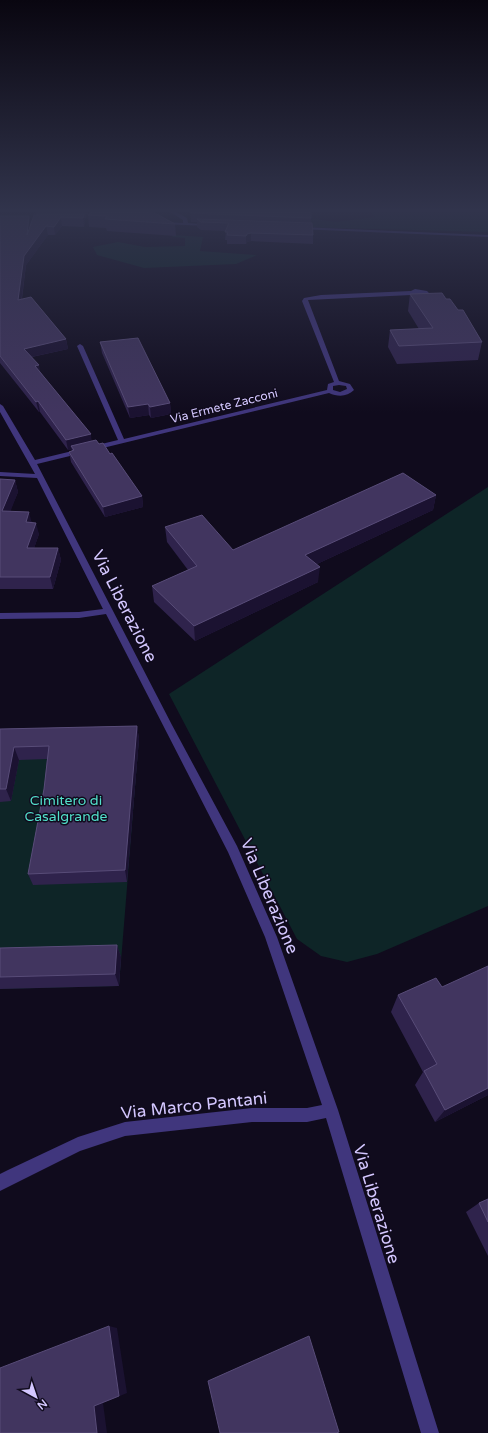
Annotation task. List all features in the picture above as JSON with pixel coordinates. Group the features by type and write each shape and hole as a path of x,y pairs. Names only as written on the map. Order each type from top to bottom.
{"street":[{"path":"330,391 330,385 337,383 305,301 306,299 412,293"},
{"path":"80,346 122,442"},
{"name":"Via Ermete Zacconi","path":"33,463 330,391 343,394 350,390 348,385 337,383"},
{"name":"Via Liberazione","path":"0,406 4,422 33,463 38,476 167,726 233,850 274,944 331,1110 430,1433"},
{"path":"0,474 38,476"},
{"path":"0,616 79,615 109,611"},
{"name":"Via Marco Pantani","path":"0,1183 13,1175 78,1144 125,1129 252,1115 307,1115 331,1110"}],"green space":[{"path":"488,487 488,906 377,954 347,962 321,956 297,939 169,694"},
{"name":"Cimitero di Casalgrande","path":"139,739 119,986 0,989 0,742"}],"building":[{"path":"0,279 21,279 18,300 31,297 66,339 24,349 39,365 35,366 91,434 66,440 38,401 36,402 0,356"},
{"path":"442,293 446,299 450,299 458,310 463,310 482,342 399,346 390,330 433,328 410,294"},
{"path":"138,338 170,403 150,407 148,404 128,407 100,342"},
{"path":"96,440 99,444 103,443 110,454 112,453 142,496 103,507 69,452 74,450 71,446"},
{"path":"403,473 436,495 305,555 320,567 194,626 152,586 197,566 165,527 202,515 233,550"},
{"path":"0,479 15,480 2,511 29,512 26,522 36,523 27,548 58,548 50,577 0,577"},
{"path":"137,726 125,870 28,874 44,789 49,746 14,747 6,789 0,789 0,729"},
{"path":"117,945 115,974 0,977 0,948"},
{"path":"488,966 488,1088 445,1110 424,1071 437,1064 398,995 436,978 442,987"},
{"path":"488,1199 488,1222 479,1203"},
{"path":"109,1326 119,1396 94,1406 97,1433 0,1433 0,1368"},
{"path":"309,1336 339,1432 220,1433 208,1381"}]}
